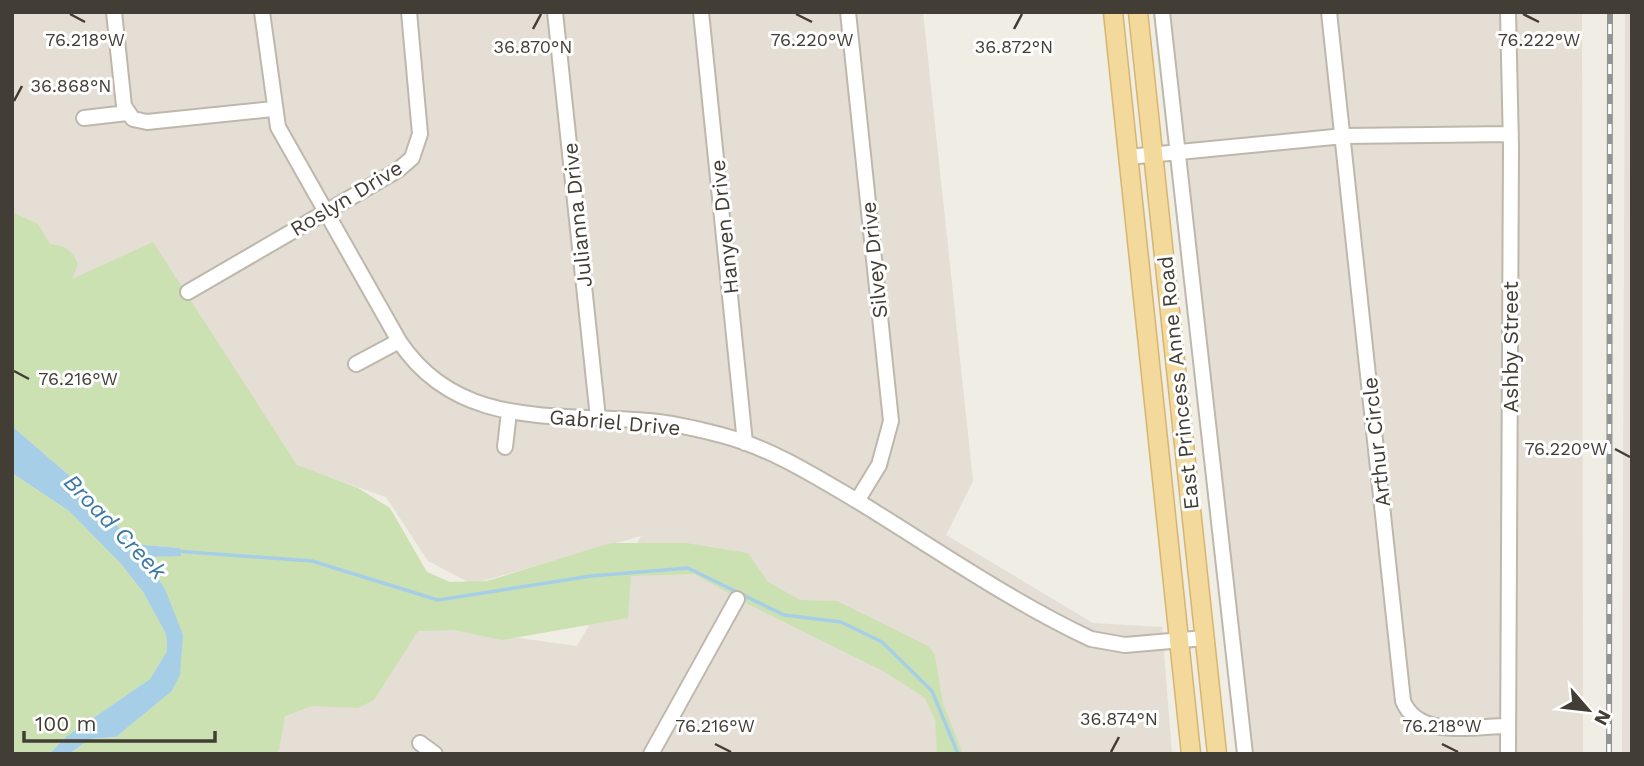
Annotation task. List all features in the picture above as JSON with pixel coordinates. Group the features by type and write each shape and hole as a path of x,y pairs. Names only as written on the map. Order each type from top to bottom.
{"main road":[{"name":"East Princess Anne Road","path":"1113,12 1191,754"},
{"name":"East Princess Anne Road","path":"1138,12 1217,754"}],"street":[{"path":"114,12 127,113 133,119 147,122 273,109"},
{"name":"Gabriel Drive","path":"262,12 273,109 286,145 399,341 418,365 444,387 460,397 509,412 688,427 745,443 788,461 1091,639 1125,645 1205,638"},
{"name":"Roslyn Drive","path":"188,292 398,170 417,147 420,134 409,12"},
{"name":"Julianna Drive","path":"555,12 598,418"},
{"name":"Hanyen Drive","path":"701,12 745,443"},
{"name":"Silvey Drive","path":"848,12 891,421 882,459 857,501"},
{"path":"1162,12 1245,754"},
{"name":"Arthur Circle","path":"1329,12 1403,701 1413,718 1431,726 1508,726"},
{"name":"Ashby Street","path":"1508,18 1511,134 1508,754"},
{"path":"84,118 127,113"},
{"path":"1128,157 1344,136 1511,134"},
{"path":"356,363 399,341"},
{"path":"505,447 509,412"},
{"path":"651,754 737,599"},
{"path":"421,743 435,754"}],"shaded area":[{"path":"12,12 923,12 973,481 946,535 1093,623 1162,627 1172,754 253,754 294,701 408,623 577,646 641,536 472,584 428,561 386,497 297,466 157,462 12,229"},
{"path":"1164,12 1582,12 1583,754 1249,754"},
{"path":"1625,12 1632,12 1632,754 1622,754"}],"green space":[{"path":"12,212 38,224 50,244 64,248 73,255 78,264 72,279 153,242 297,465 358,488 390,508 427,572 450,582 487,581 611,543 686,543 748,553 768,582 800,600 837,601 928,646 935,655 943,704 963,754 937,754 935,719 925,698 885,672 694,574 631,576 628,618 502,640 454,630 418,631 374,700 358,708 312,706 285,716 279,750 275,754 69,754 90,739 116,737 172,691 180,675 165,589 145,556 180,556 180,548 133,544 86,490 12,426"},
{"path":"12,473 69,511 121,564 143,592 166,634 167,651 150,679 67,736 49,754 12,754"}],"water":[{"name":"Broad Creek","path":"12,426 86,490 133,544 180,548 181,556 145,557 165,589 183,635 180,675 172,691 116,737 90,739 69,754 49,754 67,736 150,679 167,651 166,634 143,592 121,564 69,511 12,473"}],"waterway":[{"path":"175,551 312,561 438,600 591,576 688,568 784,615 841,622 882,642 932,691 958,754"}],"railway":[{"path":"1609,754 1610,12"}]}
